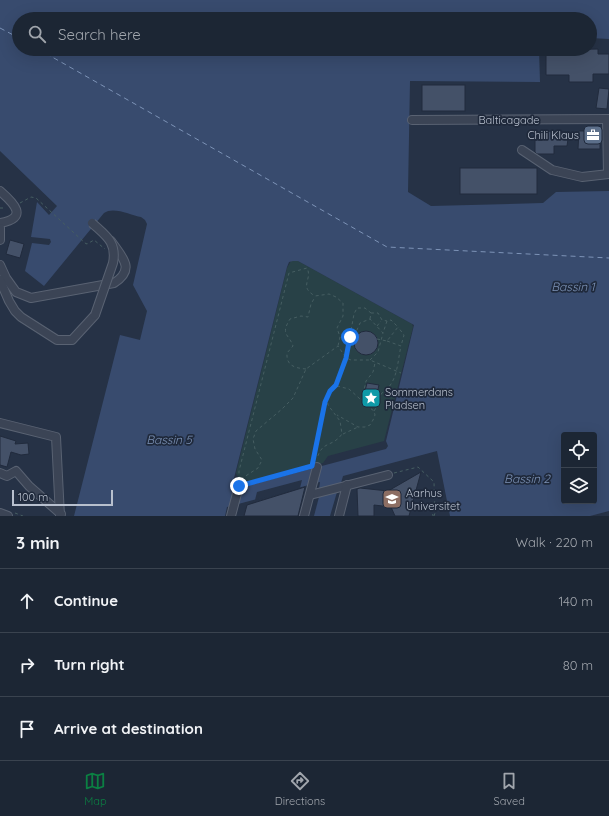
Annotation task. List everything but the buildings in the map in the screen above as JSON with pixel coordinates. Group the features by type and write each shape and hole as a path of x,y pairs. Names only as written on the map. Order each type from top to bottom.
{"street":[{"name":"Balticagade","path":"412,120 608,119 609,174"},
{"path":"522,150 552,170 582,177 609,174"},
{"path":"0,191 12,201 17,211 15,217 10,221 0,223"},
{"path":"0,266 3,282 15,312 57,340 72,340 95,315 113,263 114,248 108,238 92,223 110,239 126,262 125,272 122,278 114,283 31,298 16,292 3,282"},
{"path":"0,228 0,240"},
{"path":"0,423 56,437 60,515"},
{"path":"304,516 317,467"},
{"path":"0,473 7,476 16,471 28,486 60,515"},
{"path":"310,495 388,475"},
{"path":"339,516 347,485"},
{"path":"231,516 239,486"},
{"path":"0,513 8,516"}],"path":[{"path":"0,208 5,209 33,197 49,208 85,243 87,244 94,240 109,253"},
{"path":"307,268 309,272 306,286 309,292 315,296 329,294 336,297 342,303 344,316 337,328 340,337 338,346 306,369 293,398 256,431 253,439 255,449 262,460 258,468 241,479 239,471 289,273 307,268"},
{"path":"306,369 297,368 291,365 287,359 287,353 293,346 286,336 285,330 290,319 301,316 308,317 310,304 315,296"},
{"path":"239,486 312,466 325,402 330,391 336,385 346,358 354,314 357,308 365,308 371,313 378,312 382,320"},
{"path":"370,319 371,313"},
{"path":"370,319 383,332"},
{"path":"350,337 357,330 360,323 370,319"},
{"path":"317,467 321,449 324,446 338,440 342,434 358,427 370,425 375,415 374,411 379,404 381,394 390,386 396,372 404,335 391,320 382,320"},
{"path":"377,326 382,320"},
{"path":"370,360 378,352 387,320"},
{"path":"387,341 398,327"},
{"path":"377,338 401,346"},
{"path":"338,346 346,358 351,360 370,360 401,373"},
{"path":"362,401 366,381 374,372 376,362"},
{"path":"336,385 349,390 374,411"},
{"path":"327,397 328,405 340,421 342,434"},
{"path":"336,415 358,427"},
{"path":"388,475 418,467 434,482 434,516"},
{"path":"432,508 434,516"}],"green space":[{"path":"291,261 298,261 412,324 413,327 384,441 328,456 323,463 234,489 238,477 236,473 287,268"}],"water":[{"path":"0,0 609,0 609,39 597,38 597,12 12,12 12,56 539,56 540,82 410,81 408,192 431,206 543,203 556,192 609,191 609,511 590,516 450,516 437,451 343,476 341,483 319,489 320,482 227,507 225,516 74,516 120,335 140,340 147,311 133,285 147,224 141,217 122,212 112,210 104,213 44,286 25,271 32,243 49,245 51,242 50,239 31,237 37,202 49,215 57,206 0,151","holes":["298,261 414,325 386,441 388,446 386,449 231,490 289,262"]},
{"path":"337,492 330,516 314,516 319,497"}],"pier":[{"path":"302,480 300,488 255,500 257,492"}],"ferry route":[{"path":"0,28 12,34"},
{"path":"50,56 387,247 609,258"}],"place":[{"name":"Chili Klaus","path":"593,135"},
{"name":"Sommerdans Pladsen","path":"371,398"},
{"name":"Aarhus Universitet","path":"392,499"}],"route":[{"path":"239,486 312,466 325,402 330,391 336,385 346,358 350,337"}],"water label":[{"name":"Bassin 1","path":"573,286"},
{"name":"Bassin 5","path":"169,439"},
{"name":"Bassin 2","path":"527,478"}]}
